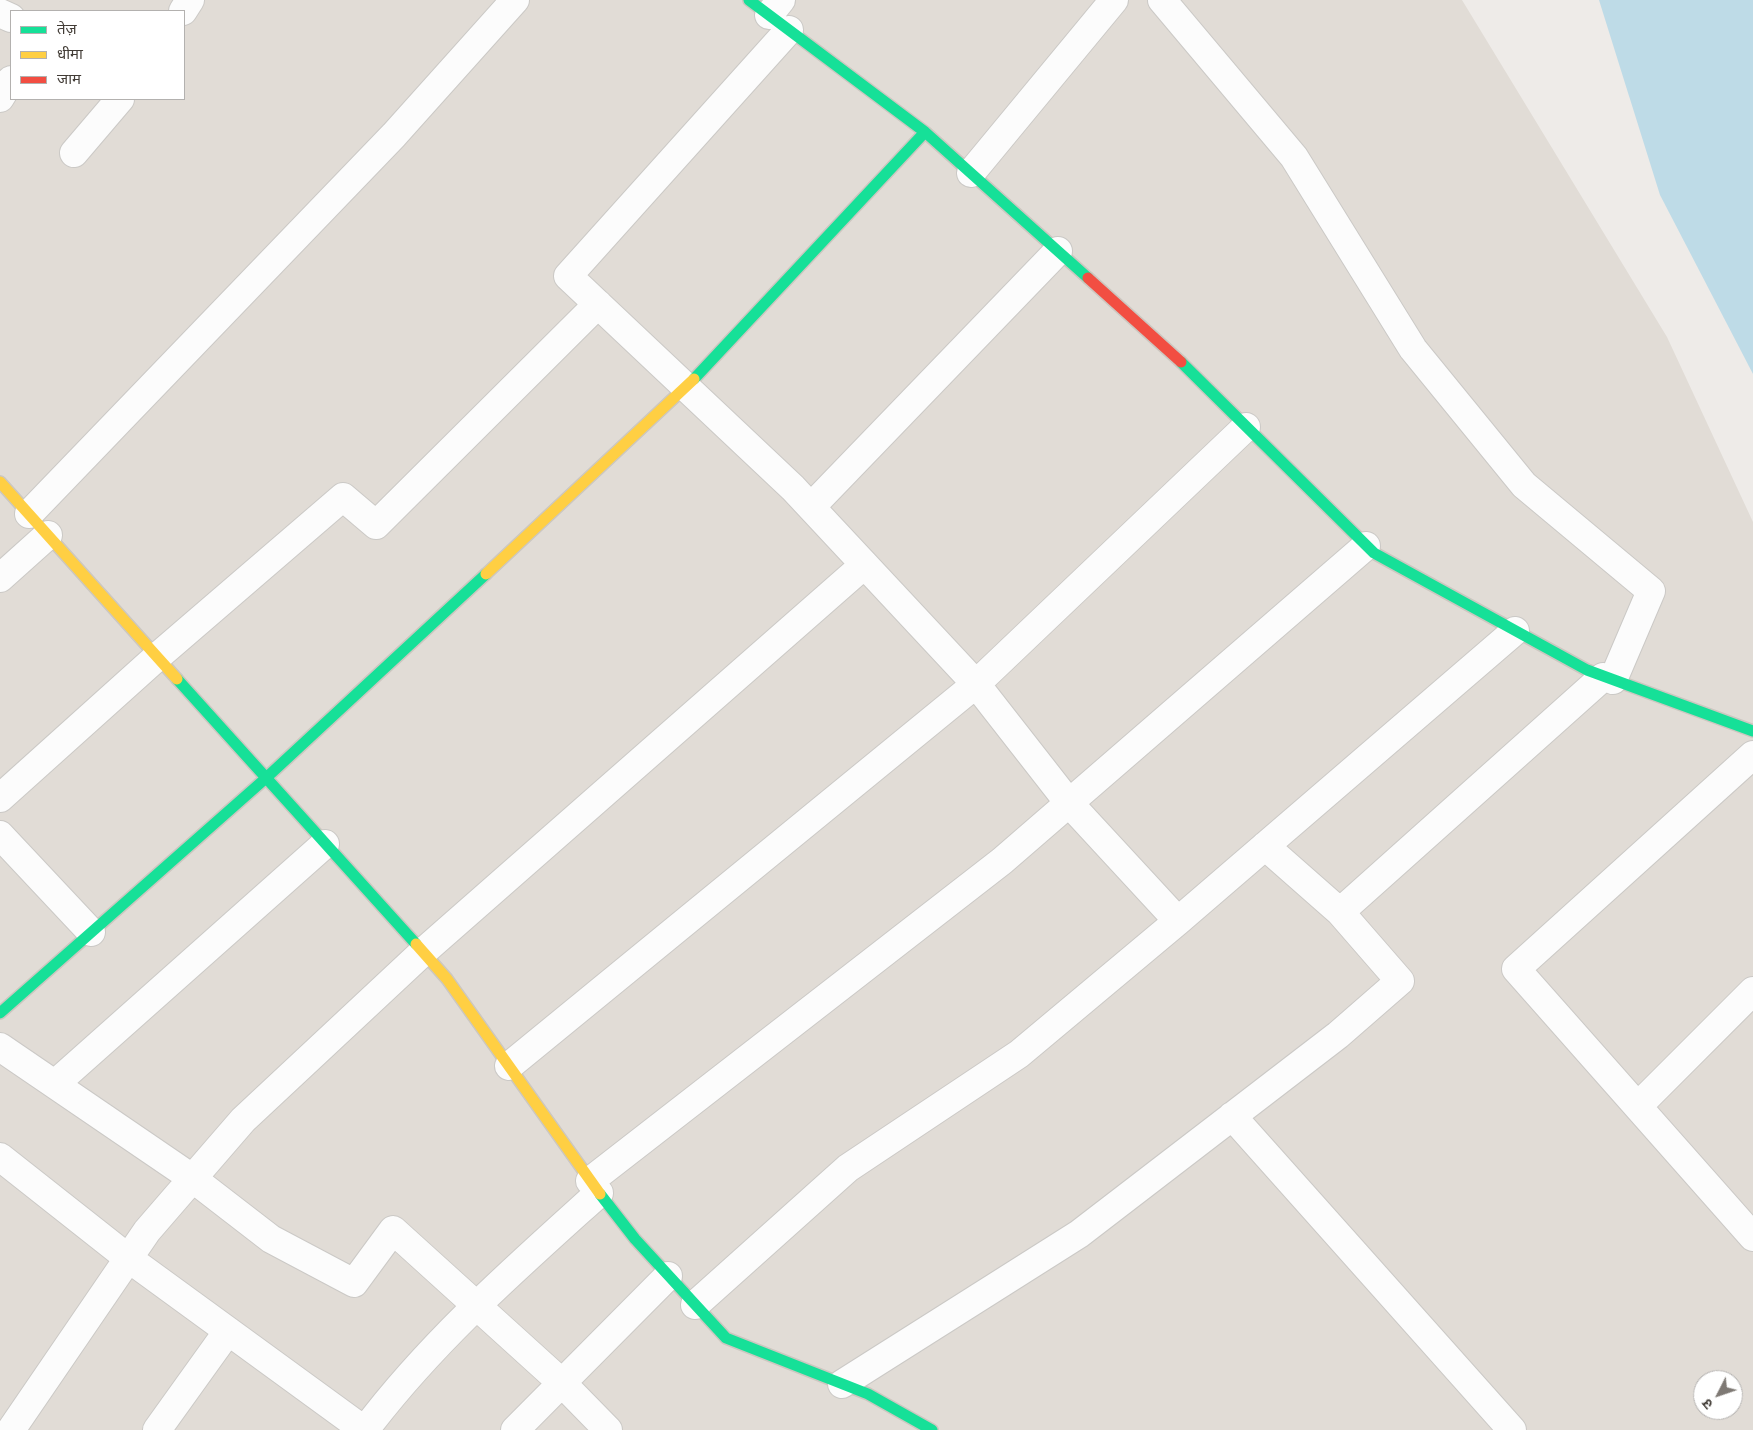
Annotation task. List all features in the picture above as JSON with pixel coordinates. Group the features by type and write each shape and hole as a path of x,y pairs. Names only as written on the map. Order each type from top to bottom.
{"street":[{"path":"29,514 394,135 515,0"},
{"path":"971,173 1114,0"},
{"path":"1162,0 1294,157 1413,349 1524,485 1651,591 1608,679 1340,912"},
{"path":"1178,921 1069,803 976,684 810,507 687,387 568,276 772,11 925,132 1172,353 1374,553 1586,670 1753,731"},
{"path":"0,98 10,82"},
{"path":"74,152 119,100"},
{"path":"0,1013 266,778 687,387 925,132"},
{"path":"810,507 1058,251"},
{"path":"0,798 157,657 344,497 376,525 598,304"},
{"path":"509,1066 976,684 1246,427"},
{"path":"0,482 447,979 595,1187 635,1239 726,1338 868,1394 932,1430"},
{"path":"0,578 48,535"},
{"path":"0,1157 128,1258 365,1430 391,1396 595,1187 1002,861 1366,546"},
{"path":"11,1430 147,1231 243,1120 424,952 864,565"},
{"path":"695,1305 848,1168 1019,1054 1178,921 1515,631"},
{"path":"1753,755 1516,969 1753,1237"},
{"path":"0,835 91,932"},
{"path":"55,1084 325,844"},
{"path":"842,1384 1079,1234 1338,1035 1400,981 1340,912 1265,846"},
{"path":"1638,1106 1753,991"},
{"path":"0,1047 192,1178 271,1239 354,1283 393,1230 562,1383 608,1430"},
{"path":"1232,1116 1512,1430"},
{"path":"515,1430 668,1276"},
{"path":"157,1430 228,1331"}],"shaded area":[{"path":"0,0 1462,0 1667,337 1753,522 1753,1430 0,1430"}],"water":[{"path":"1599,0 1753,0 1753,374 1660,195"}],"traffic: fast":[{"path":"749,0 925,132 1088,278"},
{"path":"694,379 925,132"},
{"path":"1181,362 1374,553 1587,670 1753,731"},
{"path":"0,1013 266,778 486,574"},
{"path":"177,679 416,944"},
{"path":"600,1194 635,1239 726,1338 868,1394 932,1430"}],"traffic: slow":[{"path":"486,574 694,379"},
{"path":"0,482 177,679"},
{"path":"416,944 447,979 600,1194"}],"traffic: jam":[{"path":"1088,278 1181,362"}]}
